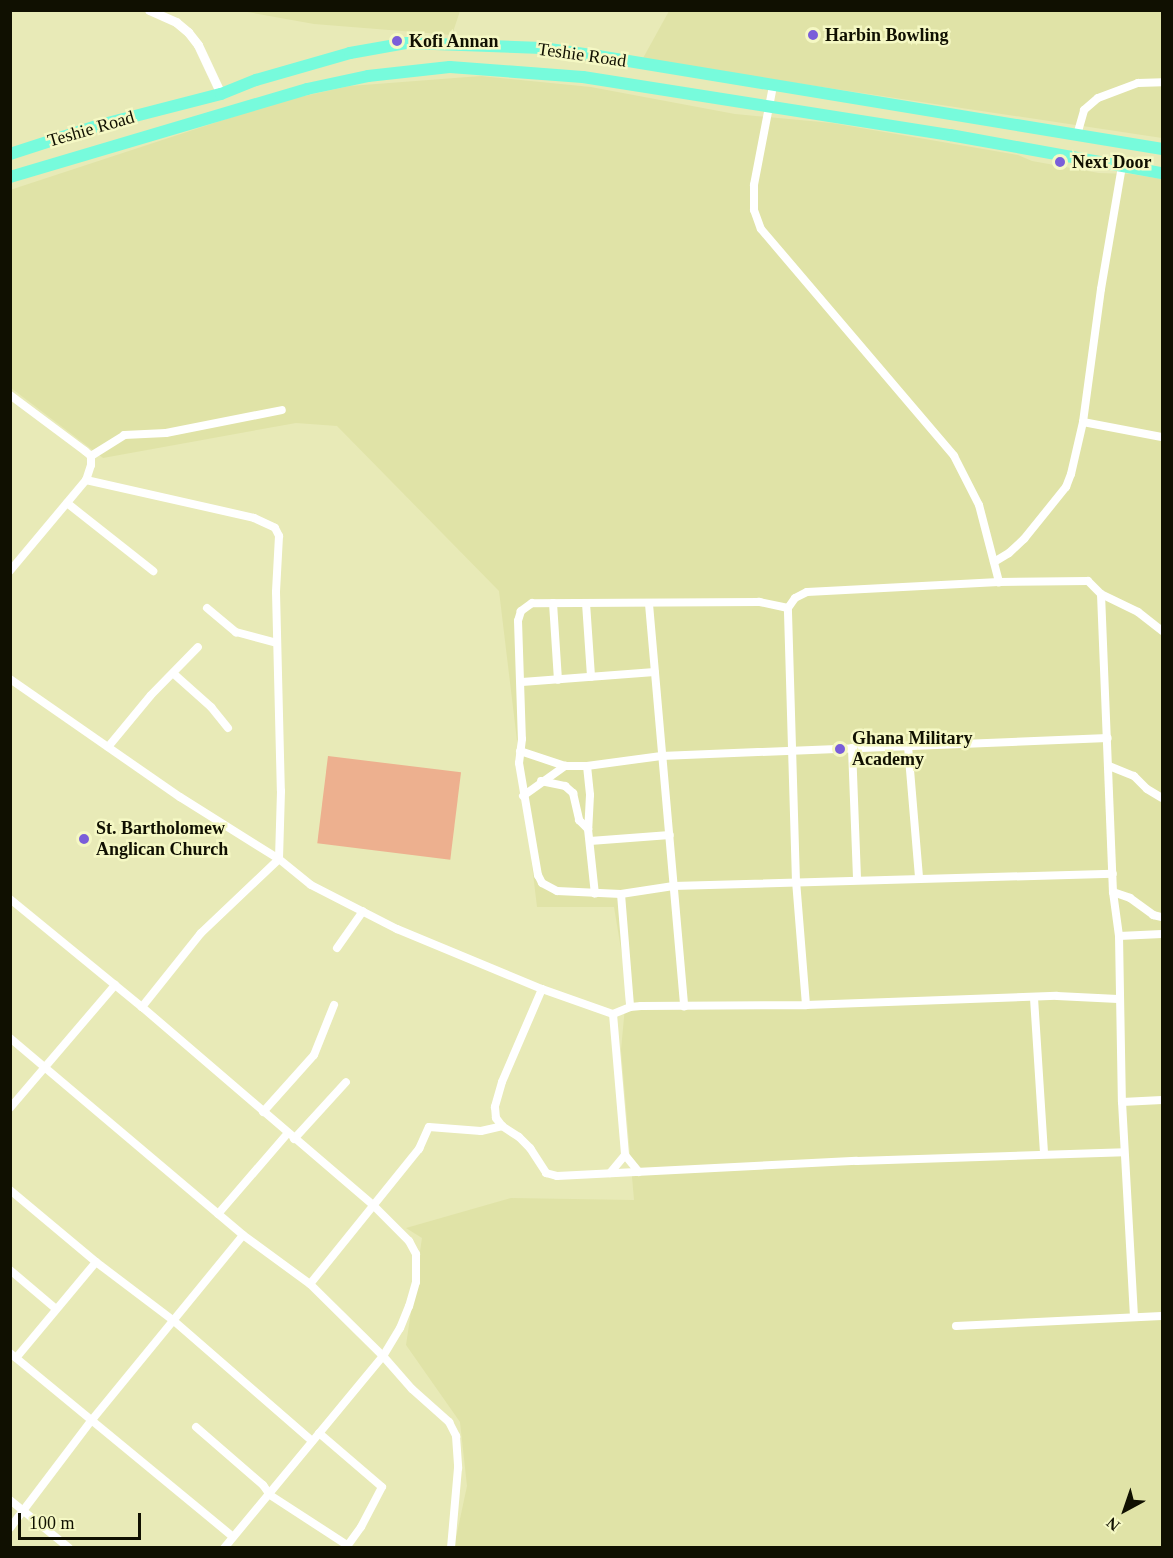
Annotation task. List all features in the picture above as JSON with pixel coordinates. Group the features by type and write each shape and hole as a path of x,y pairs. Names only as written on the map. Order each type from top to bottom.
{"main road":[{"name":"Teshie Road","path":"10,154 100,125 221,94 256,80 350,53 406,43 542,48 1162,149"},
{"name":"Teshie Road","path":"10,177 307,89 368,76 450,67 572,75 767,108 950,135 1162,173"}],"street":[{"path":"149,10 176,22 188,32 198,45 221,94"},
{"path":"1077,135 1084,110 1098,98 1138,83 1162,82"},
{"path":"772,86 754,185 754,210 761,230 954,456 979,505 999,582"},
{"path":"994,562 1009,553 1024,539 1066,487 1083,422 1101,290 1122,166"},
{"path":"10,395 91,456"},
{"path":"10,571 86,480 91,456 124,435 166,433 282,410"},
{"path":"1083,422 1162,437"},
{"path":"86,480 254,518 275,528 279,536 276,592 281,791 279,859 201,933 142,1006"},
{"path":"67,503 153,571"},
{"path":"806,1005 796,882 788,608 795,598 807,592 999,582 1088,581 1101,594 1138,612 1162,631"},
{"path":"1101,594 1113,892 1119,936 1118,999 1124,1152 1134,1316"},
{"path":"788,608 759,602 532,603 521,611 518,621 522,682 520,751 523,796 538,875 542,884 557,891 621,894 673,886 919,877 1113,874"},
{"path":"553,603 558,680"},
{"path":"586,603 591,677"},
{"path":"649,604 684,1006"},
{"path":"207,608 236,632 277,643"},
{"path":"108,747 151,695 198,647"},
{"path":"522,682 655,672"},
{"path":"174,674 211,707 228,728"},
{"path":"10,679 108,747 279,859 310,885 397,929 542,989 613,1014 630,1007 806,1005 1034,998 1118,999"},
{"path":"520,751 566,766 587,766 661,756 1108,738"},
{"path":"908,746 919,877"},
{"path":"852,748 856,879"},
{"path":"523,796 541,781 566,766"},
{"path":"587,766 590,795 588,829 595,894"},
{"path":"1109,766 1134,776 1147,789 1162,798"},
{"path":"541,781 565,786 573,793 579,820 588,829"},
{"path":"590,841 670,835"},
{"path":"1113,892 1130,898 1153,915 1162,917"},
{"path":"621,894 630,1007"},
{"path":"10,899 142,1006 373,1205 410,1241 416,1254 416,1282 409,1306 400,1328 383,1356 224,1548"},
{"path":"337,948 363,911"},
{"path":"1119,936 1162,934"},
{"path":"10,1108 47,1068 115,985"},
{"path":"542,989 502,1082 495,1107 496,1118 502,1126 519,1137 530,1148 546,1173 557,1176 1044,1153 1124,1152"},
{"path":"1034,998 1044,1153"},
{"path":"263,1112 314,1055 334,1005"},
{"path":"613,1014 625,1155 639,1172"},
{"path":"10,1038 243,1235 310,1284 453,1428 458,1468 451,1548"},
{"path":"218,1214 291,1136 346,1082"},
{"path":"1122,1102 1162,1100"},
{"path":"310,1284 419,1149 429,1127 480,1131 502,1126"},
{"path":"610,1173 625,1155"},
{"path":"10,1190 96,1262 174,1321 312,1441"},
{"path":"10,1528 91,1421 243,1235"},
{"path":"96,1262 13,1355 233,1537"},
{"path":"10,1270 56,1309"},
{"path":"956,1326 1162,1316"},
{"path":"196,1427 263,1485 270,1495 347,1546 361,1527 382,1487 319,1433"},
{"path":"10,1500 69,1548"}],"shaded area":[{"path":"460,10 452,35 314,24 242,11"},
{"path":"669,11 1162,11 1162,138 642,60"},
{"name":"Ghana Military Academy","path":"481,76 591,87 735,114 832,123 1018,155 1032,161 1099,173 1131,174 1162,179 1162,1547 454,1547 467,1486 460,1422 406,1345 422,1238 406,1228 511,1198 634,1200 621,1050 627,985 614,907 537,907 499,591 337,426 296,423 103,458 11,388 10,190 281,101 350,86"},
{"path":"328,756 461,772 450,860 317,843"}],"place":[{"name":"Harbin Bowling","path":"813,35"},
{"name":"Kofi Annan","path":"397,41"},
{"name":"Next Door","path":"1060,162"},
{"name":"Ghana Military Academy","path":"840,749"},
{"name":"St. Bartholomew Anglican Church","path":"84,839"}]}
